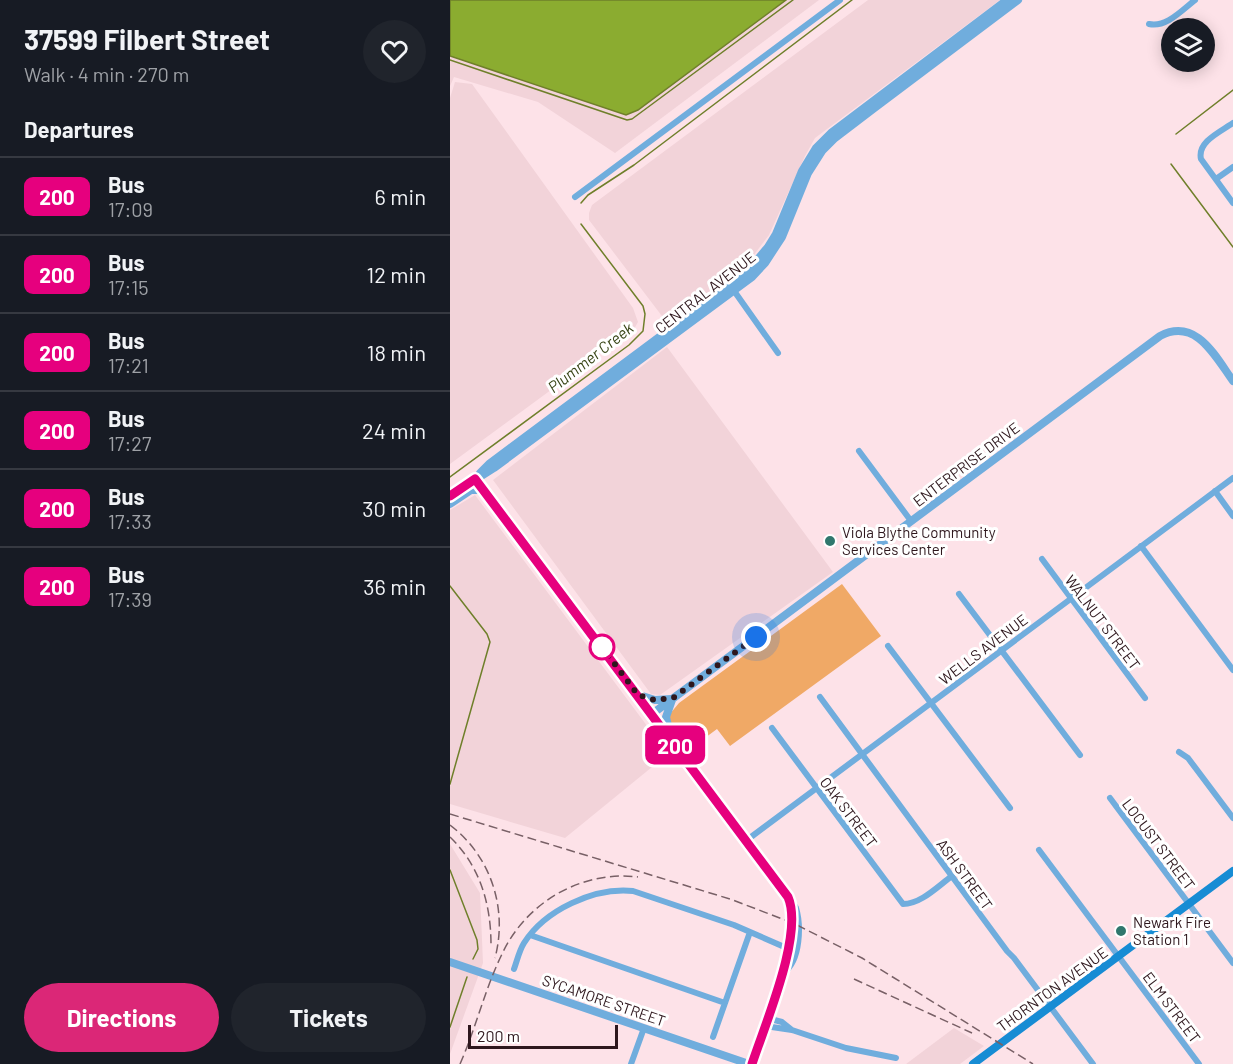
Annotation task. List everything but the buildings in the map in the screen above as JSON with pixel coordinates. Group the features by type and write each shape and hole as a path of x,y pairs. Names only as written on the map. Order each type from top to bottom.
{"main road":[{"name":"THORNTON AVENUE","path":"973,1064 1233,871"}],"street":[{"path":"575,197 840,0"},
{"name":"CENTRAL AVENUE","path":"732,288 768,247 802,171 816,148 831,133 1007,0"},
{"name":"CENTRAL AVENUE","path":"450,496 494,468 732,288 752,276 776,248 808,173 822,151 835,138 1018,0"},
{"path":"1149,24 1157,26 1164,23 1195,0"},
{"path":"1233,123 1202,146 1200,152 1201,159 1233,202"},
{"path":"1216,179 1233,167"},
{"path":"732,288 778,353"},
{"name":"ENTERPRISE DRIVE","path":"652,714 1166,333 1182,331 1196,335 1206,344 1233,381"},
{"path":"858,451 911,521"},
{"name":"WELLS AVENUE","path":"747,840 1233,478"},
{"path":"475,479 783,889 791,903 796,925 795,951 789,968 783,972"},
{"path":"450,504 471,490 485,490"},
{"path":"1215,491 1233,516"},
{"path":"1141,546 1233,670"},
{"name":"WALNUT STREET","path":"1042,559 1145,698"},
{"path":"959,594 1080,755"},
{"path":"888,646 1010,808"},
{"path":"638,695 655,700 673,698 666,717 671,739"},
{"name":"ASH STREET","path":"820,696 861,755 1093,1064"},
{"name":"OAK STREET","path":"772,728 903,904 910,903 952,876"},
{"path":"1179,752 1188,758 1233,818"},
{"name":"LOCUST STREET","path":"1110,798 1233,963"},
{"name":"ELM STREET","path":"1040,850 1199,1064"},
{"path":"514,969 523,945 549,917 573,903 592,896 628,890 750,932 789,949"},
{"path":"750,1064 783,972 796,925"},
{"path":"713,1037 750,932"},
{"path":"530,935 725,1003"},
{"name":"SYCAMORE STREET","path":"450,962 750,1064"},
{"path":"766,1022 846,1048 896,1058"},
{"path":"631,1064 644,1028"}],"shaded area":[{"path":"450,0 819,0 615,153 538,102 454,77 450,86"},
{"path":"450,0 786,0 638,110 626,115 450,56"},
{"path":"868,0 1000,0 815,138 769,235 750,260 668,324 589,220 592,205"},
{"path":"455,82 472,84 633,308 638,322 634,329 450,464 450,98"},
{"path":"667,347 833,572 660,695 651,694 493,480"},
{"path":"475,495 668,754 565,838 450,804 450,510"},
{"path":"842,584 881,636 730,746 717,729 690,749 671,723 669,715 679,703"},
{"path":"450,844 480,893 483,963 450,1054"},
{"path":"954,1028 984,1046 960,1064 906,1064"}],"waterway":[{"path":"450,60 627,120 632,119 793,0"},
{"name":"Plummer Creek","path":"581,203 588,195 634,165 852,0"},
{"path":"1176,134 1233,90"},
{"path":"1171,164 1233,247"},
{"name":"Plummer Creek","path":"450,477 629,345 643,331 645,314 643,306 581,224"},
{"name":"Plummer Creek","path":"450,586 487,634 490,642 450,784"},
{"name":"Plummer Creek","path":"450,870 477,940 478,949 473,959"},
{"name":"Plummer Creek","path":"450,1027 467,977"}],"railway":[{"path":"450,814 730,899 793,923 862,958 1033,1064"},
{"path":"450,825 476,852 493,885 499,921 495,958"},
{"path":"450,837 469,860 482,886 489,915 491,945"},
{"path":"460,1064 503,952 513,934 526,918 541,904 577,884 617,876 638,877"},
{"path":"854,979 972,1033"}],"bus line":[{"name":"200","path":"450,496 475,479 788,897 791,903 793,923 792,939 752,1064"}],"place":[{"name":"Viola Blythe Community Services Center","path":"830,541"},
{"name":"Newark Fire Station 1","path":"1121,931"}],"route":[{"path":"602,647 638,695 660,700 673,698 756,637"}]}
